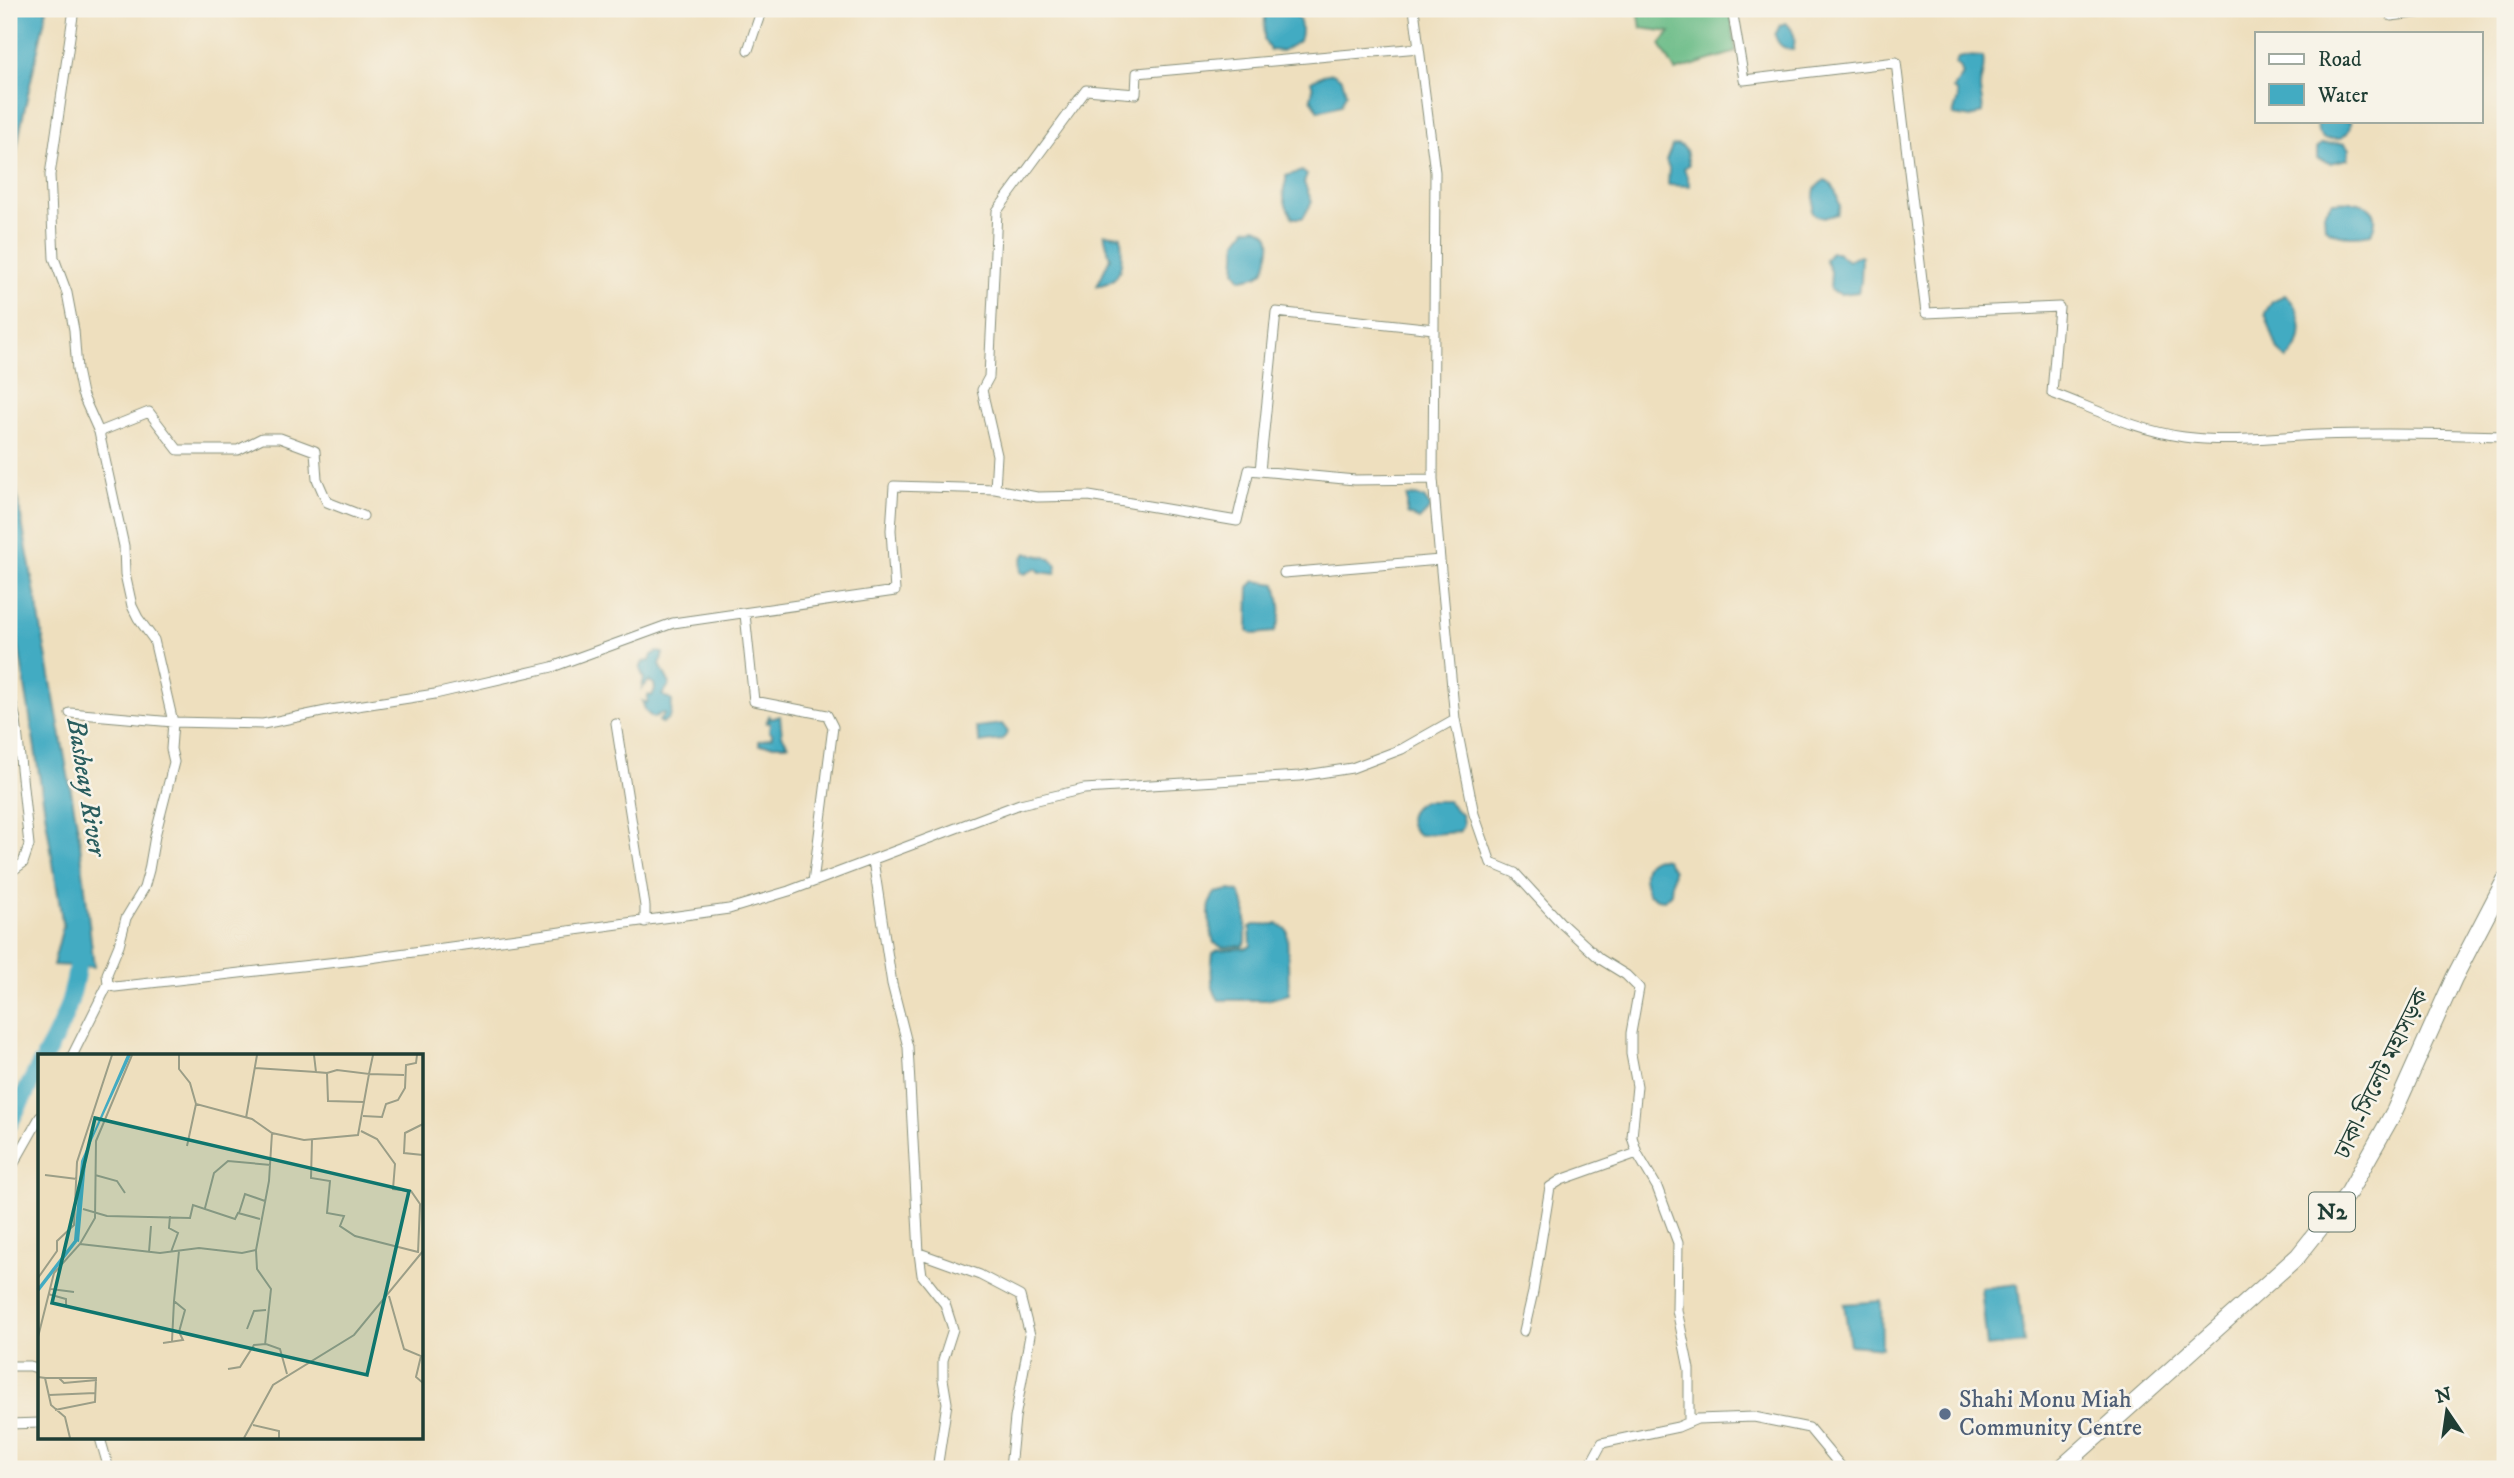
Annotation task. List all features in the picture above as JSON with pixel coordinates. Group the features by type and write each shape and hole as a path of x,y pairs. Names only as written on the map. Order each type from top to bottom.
{"highway":[{"name":"ঢাকা-সিলেট মহাসড়ক","path":"2060,1469 2298,1256 2348,1192 2394,1112 2454,978 2505,880"}],"street":[{"path":"73,1054 108,984 107,974 126,918 144,888 174,762 171,749 173,722 154,640 132,606 125,574 124,546 99,432 88,409 77,370 67,293 54,258 50,175 74,9"},
{"path":"748,50 762,9"},
{"path":"1414,9 1434,172 1433,479 1455,719 1474,814 1491,863 1515,873 1561,923 1600,959 1626,975 1639,988 1632,1033 1637,1086 1632,1137 1637,1153 1657,1187 1678,1243 1677,1310 1689,1369 1689,1422"},
{"path":"1732,9 1744,80 1896,62 1926,313 2059,307 2052,393 2122,422 2182,436 2232,441 2416,432 2505,436"},
{"path":"2390,9 2391,16 2450,9"},
{"path":"995,489 997,455 982,390 989,377 997,211 1086,90 1136,94 1137,73 1419,48"},
{"path":"1260,471 1276,312 1434,330"},
{"path":"99,432 149,412 178,450 238,450 262,438 280,438 315,451 317,479 327,502 363,516"},
{"path":"70,713 173,722 263,724 331,710 435,694 552,667 673,623 895,591 891,530 894,486 995,489 1037,497 1089,496 1237,521 1249,470 1355,480 1433,479"},
{"path":"1284,573 1440,560"},
{"path":"746,614 754,701 827,715 833,727 813,882"},
{"path":"9,691 16,720 29,845 23,863 9,873"},
{"path":"108,984 115,987 355,960 729,909 813,882 1020,804 1084,789 1300,776 1352,768 1402,749 1455,719"},
{"path":"616,724 645,906 645,922"},
{"path":"873,860 892,984 908,1047 922,1275 944,1304 953,1329 943,1360 947,1403 937,1469"},
{"path":"9,1172 38,1121"},
{"path":"1524,1331 1550,1187 1561,1180 1637,1153"},
{"path":"919,1253 981,1275 1020,1296 1030,1335 1015,1418 1010,1469"},
{"path":"9,1366 38,1368"},
{"path":"1588,1469 1602,1443 1678,1427 1697,1419 1754,1417 1809,1427 1843,1469"},
{"path":"9,1424 38,1423"},
{"path":"101,1440 109,1469"}],"green space":[{"path":"1638,9 1702,9 1731,14 1736,52 1675,71 1660,44 1670,32 1641,28"}],"water":[{"path":"10,9 47,9 9,193"},
{"path":"1284,9 1294,13 1299,20 1299,41 1282,51 1270,50 1264,40 1265,16"},
{"path":"1786,23 1794,35 1793,50 1781,46 1775,35 1780,25"},
{"path":"1983,57 1984,62 1980,88 1982,112 1971,118 1953,115 1958,99 1957,92 1953,89 1963,75 1960,67 1955,64 1958,58"},
{"path":"1333,73 1342,79 1346,93 1341,105 1318,111 1311,98 1311,81"},
{"path":"2317,122 2350,122 2347,133 2340,139 2324,139 2318,133"},
{"path":"2340,143 2349,149 2348,159 2330,163 2317,159 2317,149 2321,144"},
{"path":"1677,145 1686,150 1689,165 1684,168 1690,186 1668,185 1669,169 1666,161 1672,146"},
{"path":"1302,171 1307,175 1304,183 1312,202 1303,218 1293,218 1284,196 1286,176"},
{"path":"1825,180 1833,187 1840,206 1837,214 1823,218 1812,211 1816,188"},
{"path":"2333,202 2360,203 2372,210 2375,224 2371,234 2341,235 2325,227 2324,213"},
{"path":"1256,227 1265,231 1269,237 1270,249 1266,265 1259,275 1241,279 1235,271 1237,241 1246,229"},
{"path":"1104,234 1121,236 1121,261 1118,274 1097,286 1110,258"},
{"path":"1831,252 1837,252 1848,261 1862,256 1858,292 1841,294 1830,290 1831,271 1825,260"},
{"path":"2285,295 2296,309 2301,327 2298,345 2287,359 2278,351 2265,313 2272,301"},
{"path":"9,451 79,835 94,967 53,965 63,926 9,584"},
{"path":"1416,495 1424,498 1431,508 1419,520 1407,514 1407,497"},
{"path":"1026,553 1050,558 1057,565 1055,574 1040,572 1036,568 1025,574 1020,572"},
{"path":"1255,581 1276,584 1280,615 1274,632 1254,634 1248,631 1249,587"},
{"path":"663,653 660,665 670,684 662,695 672,701 671,715 661,723 659,721 665,714 653,718 646,712 642,701 647,703 648,695 652,696 655,689 654,684 649,681 642,688 644,678 640,669 643,662 650,661 652,655"},
{"path":"769,716 771,719 780,716 782,735 788,745 759,745 759,741 772,737 769,732 770,723 766,723"},
{"path":"1002,724 1008,732 1002,740 980,743 976,727"},
{"path":"1423,801 1448,801 1462,816 1463,826 1459,832 1419,835 1414,831 1409,817 1414,808"},
{"path":"1658,858 1666,859 1673,870 1671,893 1664,900 1648,893 1644,877 1645,867"},
{"path":"1230,890 1239,892 1244,904 1246,942 1242,946 1222,947 1214,943 1209,911 1215,893"},
{"path":"1278,924 1287,930 1289,994 1267,1000 1219,1000 1213,984 1213,953 1218,950 1247,948 1251,946 1250,927"},
{"path":"2018,1284 2024,1343 1987,1347 1981,1288"},
{"path":"1881,1301 1882,1348 1850,1345 1844,1304"}],"waterway":[{"name":"Basheay River","path":"46,1054 59,1030 69,1002 76,974 78,944"},
{"name":"Basheay River","path":"9,1124 38,1069"}],"place":[{"name":"Shahi Monu Miah Community Centre","path":"1945,1414"}]}
